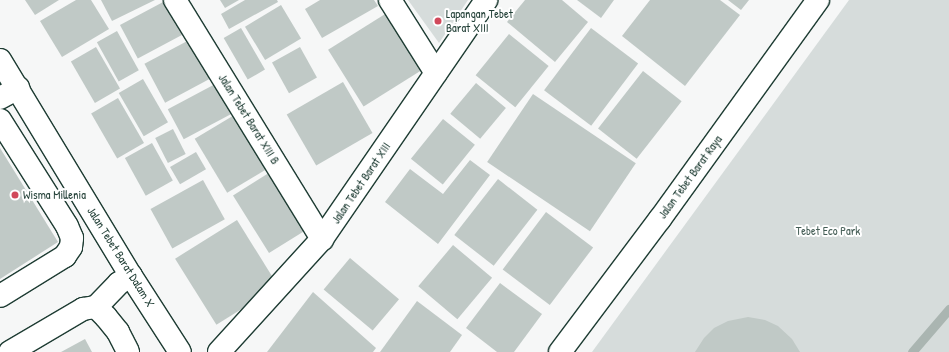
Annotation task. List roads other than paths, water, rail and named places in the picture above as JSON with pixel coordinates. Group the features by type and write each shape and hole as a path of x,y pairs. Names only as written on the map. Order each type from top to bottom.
{"street":[{"name":"Jalan Tebet Barat XIII B","path":"175,0 322,239"},
{"path":"390,0 436,73"},
{"name":"Jalan Tebet Barat XIII","path":"218,352 322,239 486,0"},
{"name":"Jalan Tebet Barat Raya","path":"560,352 660,219 818,0"},
{"name":"Jalan Tebet Barat Dalam X","path":"0,60 9,93 180,352"},
{"path":"0,120 67,226 72,238 71,247 65,256 0,296"},
{"path":"10,352 83,309 96,307 119,283 131,276"},
{"path":"96,307 106,316 118,332 128,352"}],"waterway":[{"path":"912,352 949,309"}],"place":[{"name":"Lapangan Tebet Barat XIII","path":"438,21"},
{"name":"Wisma Millenia","path":"15,195"}],"park label":[{"name":"Tebet Eco Park","path":"828,231"}]}
